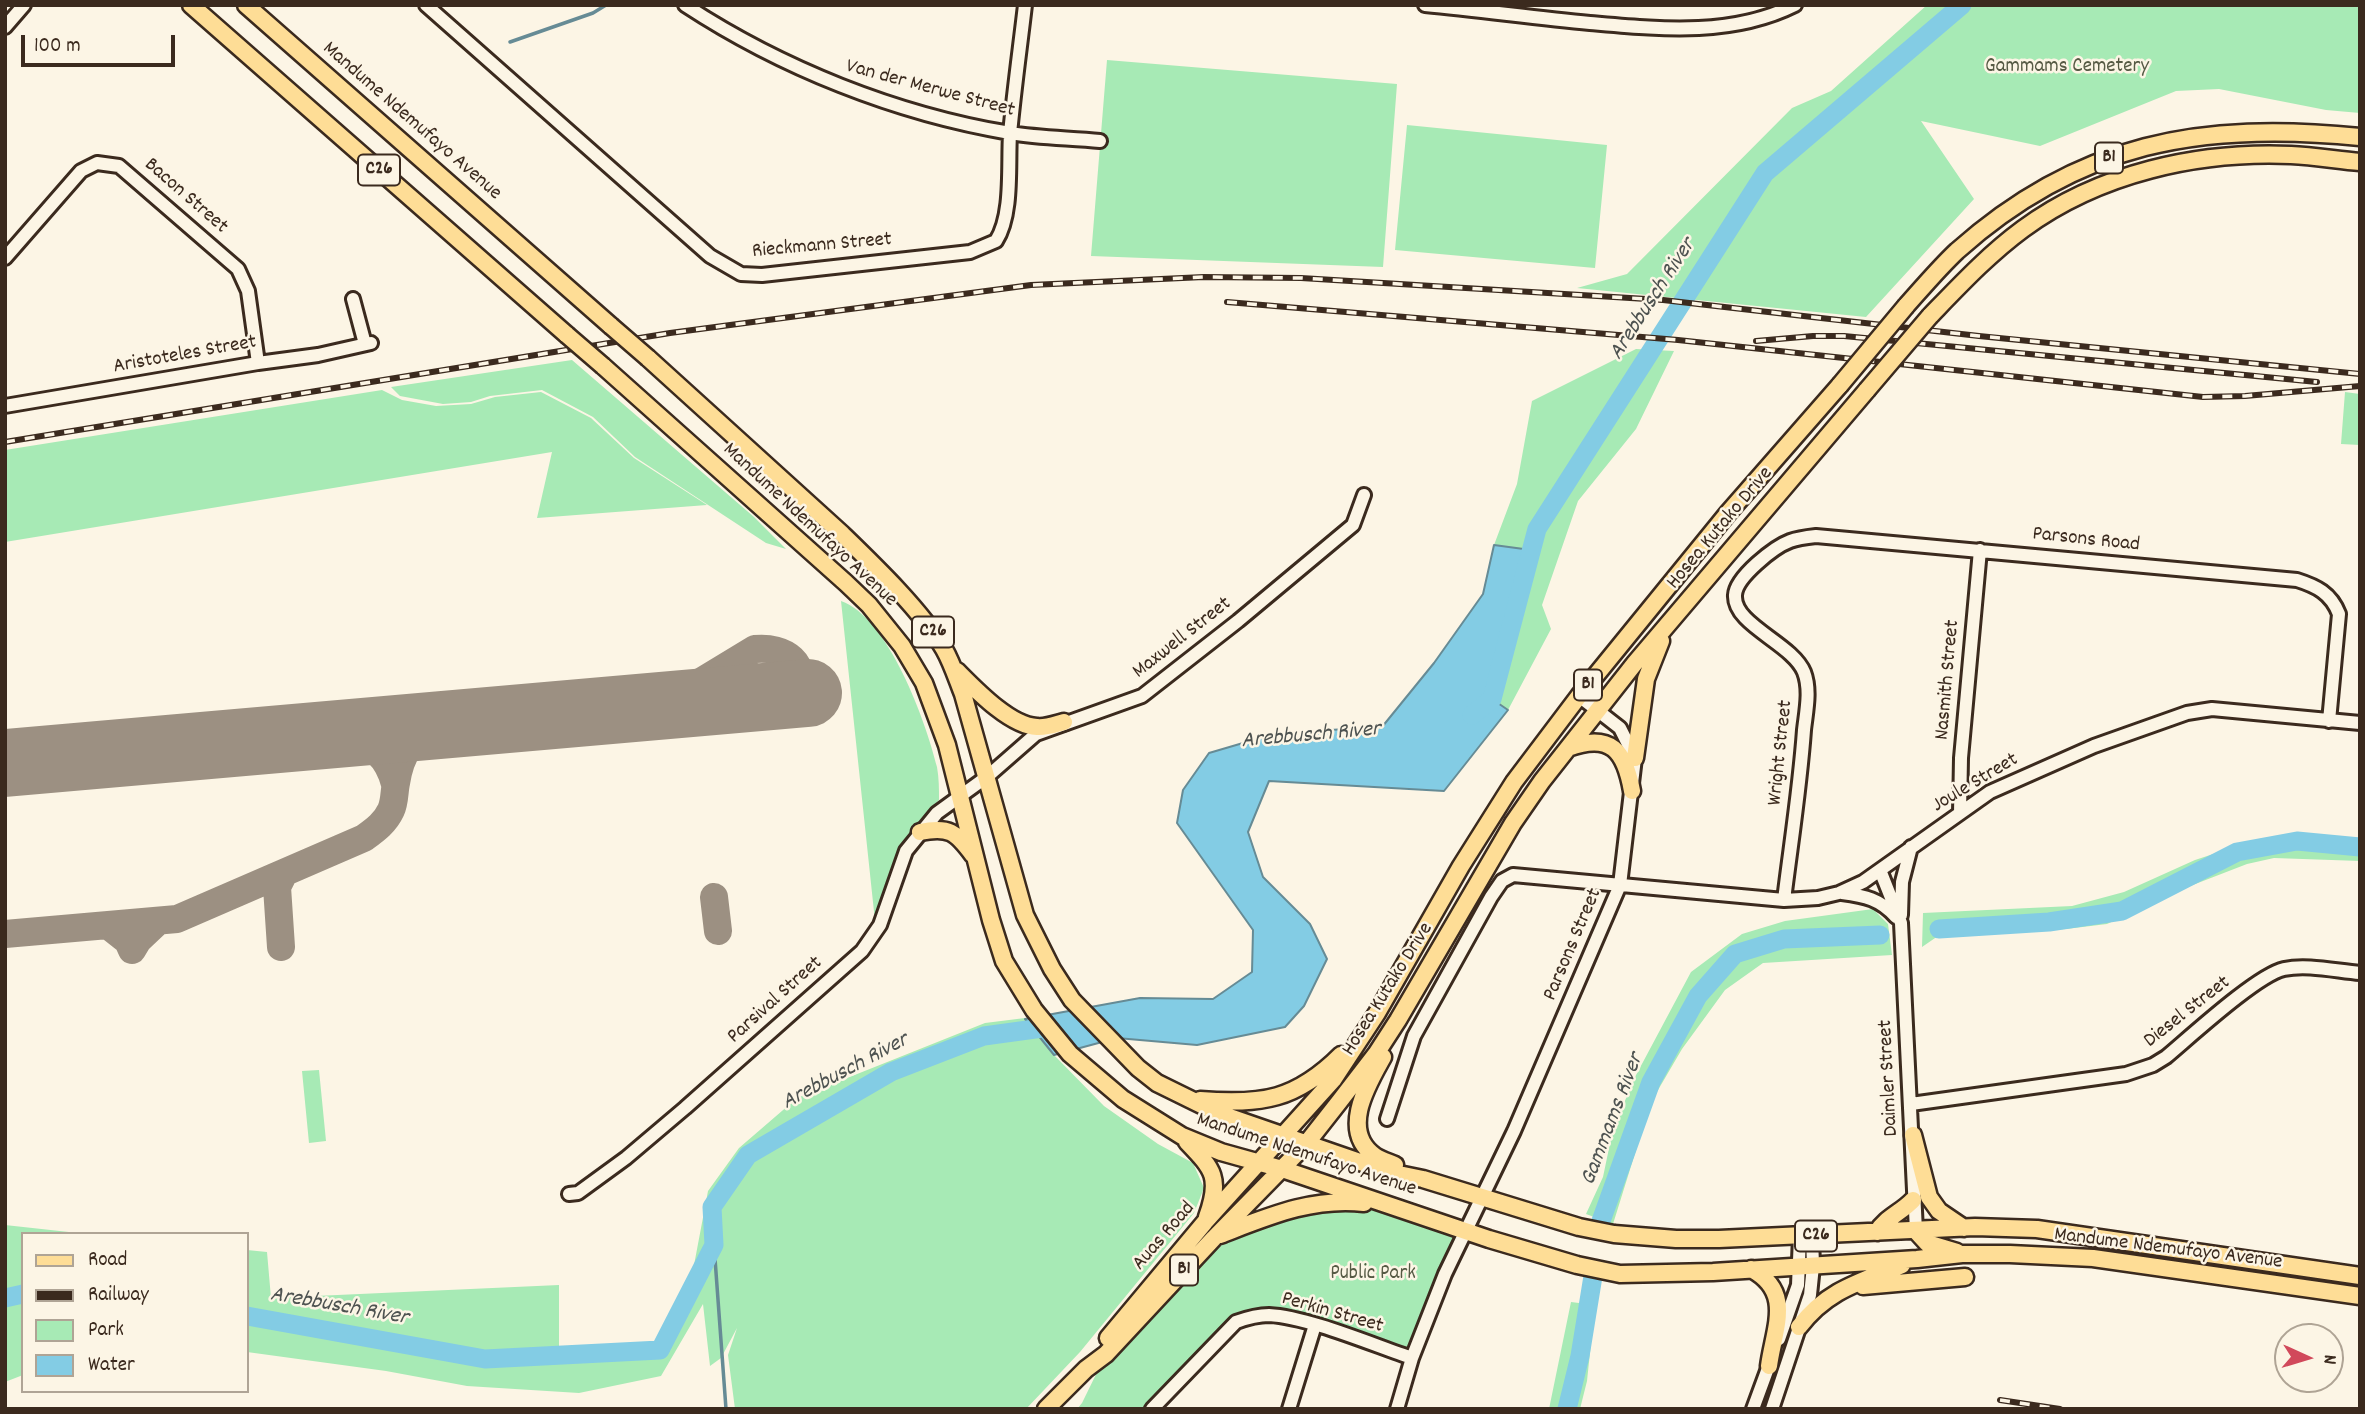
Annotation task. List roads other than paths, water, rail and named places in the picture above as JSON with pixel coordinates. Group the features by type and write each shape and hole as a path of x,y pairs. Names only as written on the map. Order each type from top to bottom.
{"main road":[{"name":"Mandume Ndemufayo Avenue","path":"191,5 603,366 869,605 902,646 924,683 940,724 1000,951 1034,1010 1070,1054 1123,1099 1182,1136 1221,1152 1282,1169 1394,1208 1577,1265 1620,1274 1807,1267 1962,1254 2093,1258 2360,1296"},
{"name":"Mandume Ndemufayo Avenue","path":"246,5 648,358 869,559 931,630 953,667 963,694 1025,915 1052,969 1072,1000 1116,1046 1157,1083 1186,1099 1283,1137 1389,1172 1423,1179 1579,1227 1614,1234 1676,1240 1964,1228 2066,1228 2360,1276"},
{"name":"Hosea Kutako Drive","path":"1283,1137 1333,1080 1377,1013 1490,819 1514,782 1579,696 1728,513 1906,306 1958,251 2010,209 2067,176 2125,152 2178,138 2229,132 2295,131 2360,136"},
{"name":"Hosea Kutako Drive","path":"1282,1169 1306,1144 1376,1054 1513,823 1567,748 1669,623 1930,316 1983,262 2031,224 2071,200 2132,174 2176,163 2253,155 2292,155 2360,162"},
{"path":"1635,758 1646,679 1669,623"},
{"path":"953,667 992,706 1010,716 1036,727 1064,722"},
{"path":"1567,748 1584,742 1606,743 1624,759 1632,791"},
{"path":"920,832 937,828 951,832 976,860"},
{"path":"1423,1179 1373,1155 1361,1137 1358,1111 1362,1097 1440,950"},
{"path":"1186,1099 1237,1104 1268,1100 1309,1084 1351,1045 1377,1013"},
{"path":"1913,1135 1929,1197 1939,1211 1964,1228"},
{"path":"1182,1136 1212,1170 1215,1188 1205,1222"},
{"name":"Auas Road","path":"1086,1369 1100,1347 1205,1222 1283,1137"},
{"name":"Auas Road","path":"1046,1409 1086,1369 1107,1354 1282,1169"},
{"path":"1877,1232 1885,1222 1913,1200"},
{"path":"1214,1238 1273,1214 1304,1205 1357,1203 1394,1208"},
{"path":"2066,1228 2069,1245 2093,1258"},
{"path":"1916,1231 1927,1243 1962,1254"},
{"path":"1799,1327 1818,1305 1847,1287 1917,1259"},
{"path":"1751,1269 1769,1281 1779,1299 1769,1366"},
{"path":"1847,1287 1965,1277"}],"street":[{"path":"5,27 24,5"},
{"name":"Rieckmann Street","path":"426,5 710,257 741,274 780,273 970,251 996,241 1003,226 1010,133 1025,5"},
{"name":"Van der Merwe Street","path":"685,5 750,45 834,84 887,102 1010,133 1100,141"},
{"path":"1425,5 1609,25 1690,29 1752,22 1795,5"},
{"name":"Bacon Street","path":"7,252 81,171 97,163 119,166 238,269 248,291 257,363"},
{"name":"Aristoteles Street","path":"5,406 318,355 368,344 352,299"},
{"name":"Maxwell Street","path":"960,795 988,776 1036,734 1064,722 1132,701 1163,681 1353,525 1364,495"},
{"name":"Parsons Road","path":"1734,598 1736,588 1770,552 1791,540 1816,536 2297,580 2319,587 2336,605 2339,614 2329,721"},
{"name":"Nasmith Street","path":"1960,813 1961,758 1980,550"},
{"name":"Wright Street","path":"1734,598 1742,615 1793,656 1804,671 1808,688 1802,760 1784,900"},
{"path":"1579,696 1619,728 1635,758"},
{"name":"Joule Street","path":"1387,1119 1415,1036 1502,881 1513,876 1784,900 1818,898 1839,893 1863,882 1960,813 2018,778 2094,746 2187,713 2212,709 2360,723"},
{"name":"Parsons Street","path":"1397,1409 1412,1358 1445,1274 1483,1198 1620,885 1635,758"},
{"name":"Parsival Street","path":"569,1194 578,1193 626,1158 862,951 880,925 906,851 937,813 960,795"},
{"name":"Daimler Street","path":"1911,847 1902,882 1901,923 1916,1231"},
{"name":"Daimler Street","path":"1880,870 1901,923"},
{"path":"1839,893 1866,896 1875,900 1885,905 1901,923"},
{"name":"Diesel Street","path":"1911,1104 2126,1074 2153,1065 2166,1057 2253,986 2278,971 2296,967 2360,973"},
{"path":"1772,1409 1810,1295 1806,1236"},
{"path":"1754,1409 1807,1267"},
{"name":"Perkin Street","path":"1152,1409 1236,1322 1251,1316 1269,1315 1315,1325 1412,1358"},
{"path":"1289,1409 1315,1325"}],"water":[{"path":"1494,545 1531,550 1492,699 1508,710 1444,791 1269,781 1248,832 1263,877 1310,924 1327,959 1304,1006 1285,1027 1197,1045 1117,1038 1054,1055 1025,1019 1140,998 1213,999 1252,972 1253,930 1177,823 1183,790 1209,753 1277,733 1382,727 1434,663 1483,594"}],"waterway":[{"path":"510,42 593,13 606,5"},
{"name":"Arebbusch River","path":"1472,715 1492,699 1537,529 1765,173 1962,5"},
{"name":"Gammams River","path":"1939,929 2049,922 2122,911 2237,852 2297,841 2360,847"},
{"name":"Gammams River","path":"1601,1221 1651,1082 1698,996 1735,954 1784,939 1880,935"},
{"name":"Arebbusch River","path":"248,1316 485,1359 660,1350 714,1245 712,1207 748,1155 891,1072 984,1036 1057,1026"},
{"path":"714,1245 726,1409"},
{"name":"Gammams River","path":"1567,1409 1580,1356 1594,1270"},
{"name":"Arebbusch River","path":"5,1298 21,1294"}],"railway":[{"path":"5,442 670,333 1031,285 1204,277 1301,278 1663,300 1979,336 2360,374"},
{"path":"1227,302 1678,340 2203,397 2360,386"},
{"path":"1756,341 1844,336 2317,382"},
{"path":"2000,1400 2060,1409"}],"park label":[{"name":"Gammams Cemetery","path":"2067,68"},
{"name":"Public Park","path":"1373,1275"}]}
